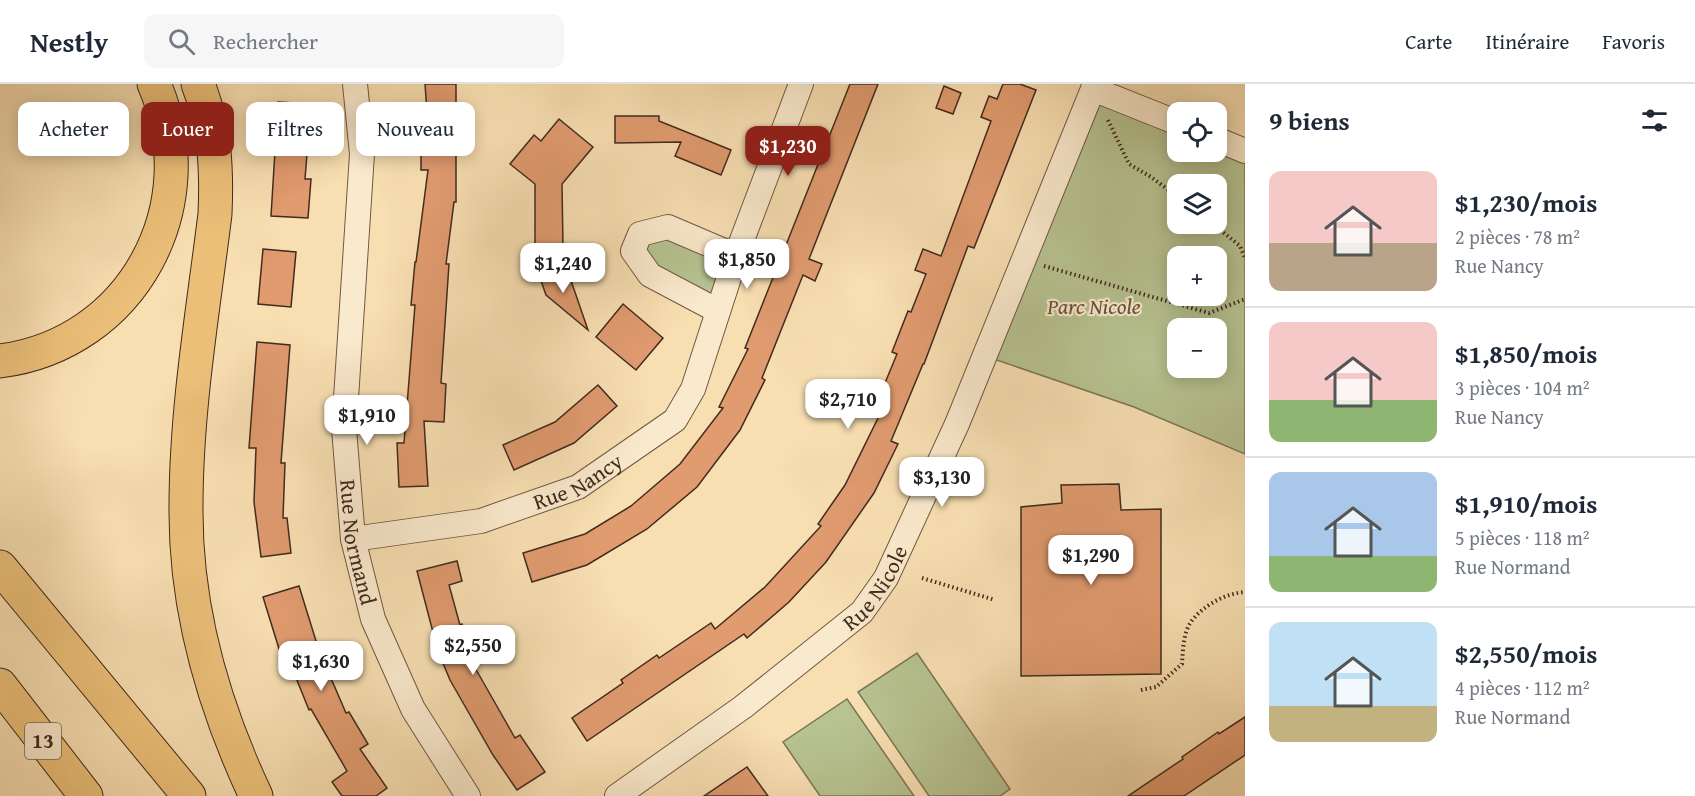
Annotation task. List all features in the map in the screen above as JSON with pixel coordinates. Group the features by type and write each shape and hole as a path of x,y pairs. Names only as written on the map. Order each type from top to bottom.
{"highway":[{"path":"0,361 45,350 82,332 113,307 126,293 147,262 162,228 171,189 172,170 165,111 154,84"},
{"path":"198,84 213,136 216,187 215,214 189,436 187,542 196,613 211,676 232,738 256,796"},
{"path":"0,567 189,796"},
{"name":"13","path":"0,685 86,796"}],"street":[{"name":"Rue Normand","path":"355,84 362,154 344,429 353,539 373,619 408,699 468,796"},
{"name":"Rue Nancy","path":"353,539 481,521 578,487 675,420 693,389 736,255 801,84"},
{"path":"1094,86 1167,118"},
{"name":"Rue Nicole","path":"617,796 743,707 862,612 886,578 957,424 1094,86"},
{"path":"1227,144 1245,151"},
{"path":"718,311 650,275 633,250 640,234 668,227 736,255"}],"path":[{"path":"1094,86 1129,164 1167,189"},
{"path":"1225,234 1240,246 1245,258"},
{"path":"1024,260 1209,313 1245,299"},
{"path":"922,578 995,600"},
{"path":"1141,690 1155,687 1182,664 1184,643 1191,622 1209,606 1233,592 1245,592"}],"green space":[{"name":"Parc Nicole","path":"1093,89 1167,119 1167,162 1227,162 1227,151 1245,151 1245,454 1134,407 985,356"},
{"path":"668,227 736,256 718,311 650,275 640,234"},
{"path":"917,653 1010,789 1000,796 929,796 858,692"},
{"path":"847,699 914,796 820,796 783,742"}],"building":[{"path":"425,84 456,84 456,102 426,102"},
{"path":"850,84 878,84 809,259 822,264 815,281 803,275 762,378 765,380 740,430 697,487 647,529 587,565 532,582 523,553 585,534 631,506 680,464 723,408 719,407 748,349 745,348 778,265 759,257 766,242 784,250"},
{"path":"1003,84 1020,84 1036,90 974,248 968,246 924,364 891,441 898,444 874,493 826,562 789,602 747,638 744,634 587,741 572,718 623,683 621,680 657,655 659,658 711,623 715,629 765,587 821,526 818,524 845,485 880,414 873,412 897,354 892,352 926,274 915,270 923,249 941,256 991,121 981,117 989,96 997,99"},
{"path":"944,86 961,93 953,114 936,108"},
{"path":"615,116 659,116 659,121 731,150 721,175 675,156 681,142 615,143"},
{"path":"559,119 593,147 562,184 563,247 535,247 535,184 510,164 534,135 541,141"},
{"path":"275,156 307,156 305,179 311,179 308,218 271,216"},
{"path":"421,156 456,156 456,202 454,202 446,264 449,264 441,383 446,384 444,422 424,421 428,486 399,487 397,443 404,443 415,305 411,305 428,170 421,170"},
{"path":"263,249 296,252 291,307 258,304"},
{"path":"567,269 588,330 546,295 540,278"},
{"path":"623,304 663,338 636,370 596,337"},
{"path":"257,342 290,345 281,463 285,463 283,518 287,518 291,553 261,557 254,502 256,448 249,448"},
{"path":"598,385 617,406 574,443 514,470 503,445 555,422"},
{"path":"1119,484 1121,510 1161,509 1161,674 1021,676 1021,507 1062,503 1061,485"},
{"path":"457,561 462,581 449,585 460,625 462,624 479,664 474,666 515,738 520,735 545,772 517,790 493,755 450,680 432,637 434,636 417,571"},
{"path":"299,586 325,670 327,669 346,713 349,712 368,744 360,749 387,788 376,796 342,796 332,782 347,771 311,709 309,710 290,663 284,665 263,597"},
{"path":"1245,717 1245,755 1184,796 1128,796 1218,732 1219,734"},
{"path":"747,767 768,796 704,796"}]}
